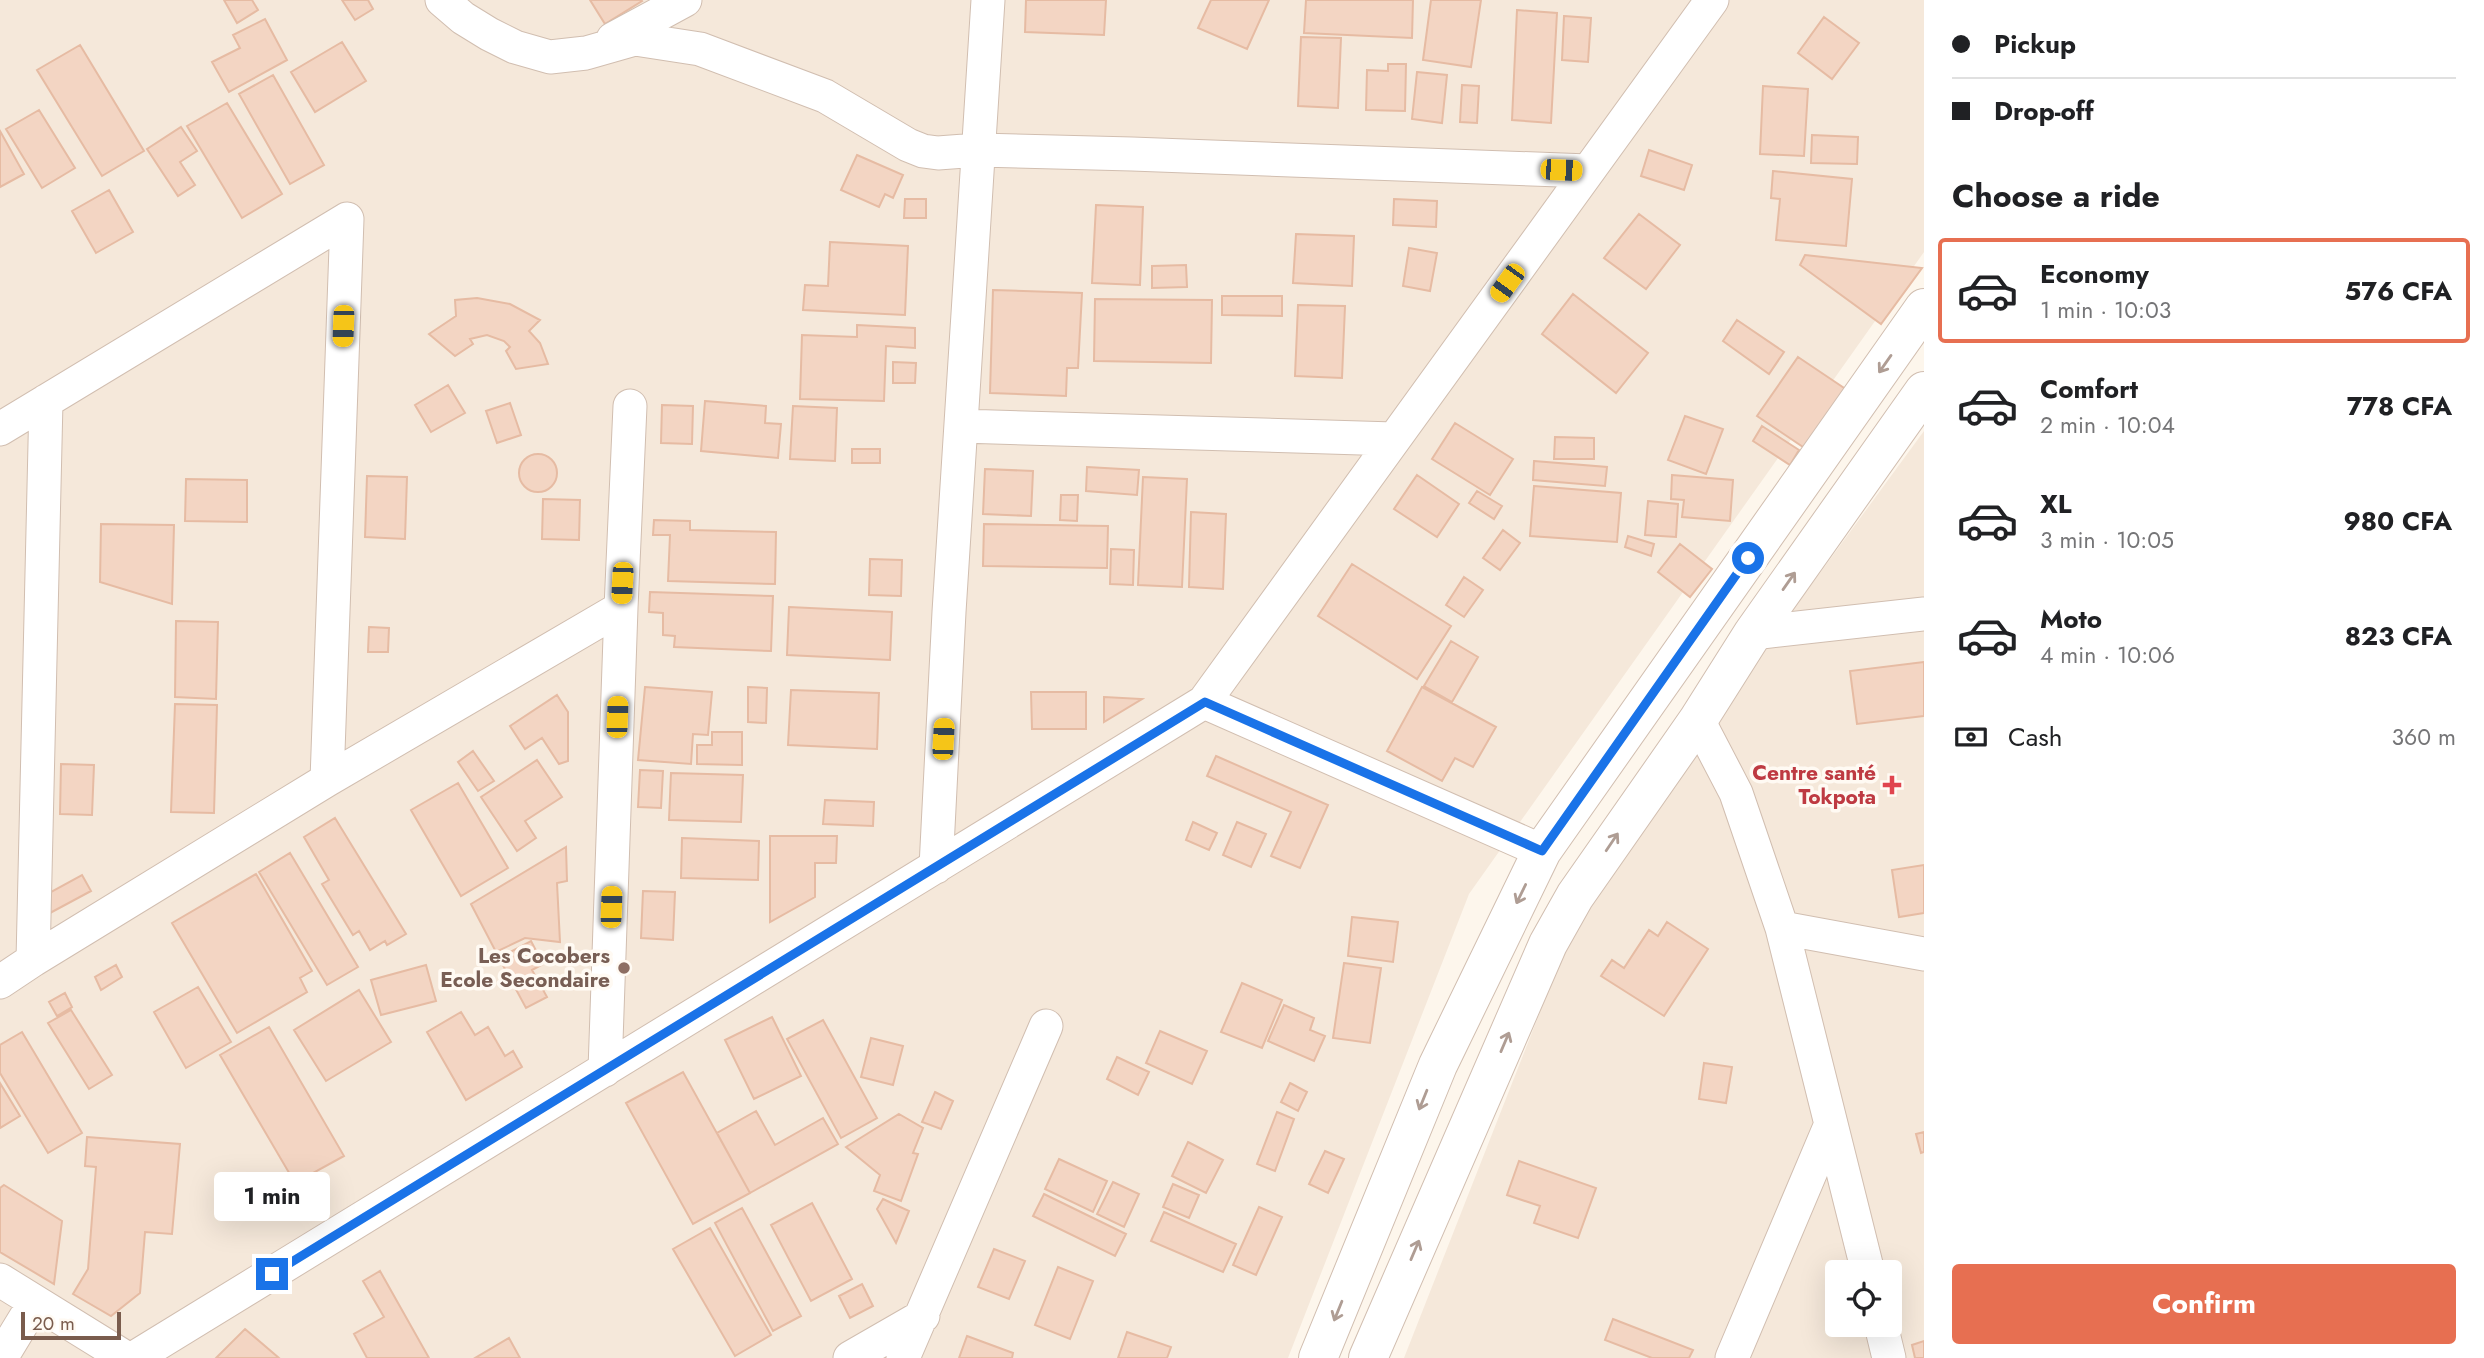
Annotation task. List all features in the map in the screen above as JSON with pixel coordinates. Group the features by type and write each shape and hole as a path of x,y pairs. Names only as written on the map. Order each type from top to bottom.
{"street":[{"path":"442,0 463,18 514,47 550,57 586,53 635,39 699,49 825,96 908,145 923,151 938,153 978,150 1588,172"},
{"path":"586,53 685,0"},
{"path":"936,867 988,0"},
{"path":"134,1358 1205,702 1712,0"},
{"path":"0,429 347,219 327,780"},
{"path":"1318,1358 1438,1065 1542,851 1924,308"},
{"path":"1368,1358 1548,944 1575,896 1698,720 1753,633 1924,391"},
{"path":"33,960 46,401"},
{"path":"605,1070 630,406"},
{"path":"961,426 1394,439"},
{"path":"0,982 327,780 621,608"},
{"path":"1753,633 1924,614"},
{"path":"1205,702 1542,851"},
{"path":"1698,720 1736,793 1782,928 1865,1260"},
{"path":"1782,928 1924,954"},
{"path":"903,1358 1046,1026"},
{"path":"1731,1358 1831,1125"},
{"path":"0,1280 126,1358"},
{"path":"1,1358 35,1302"},
{"path":"850,1358 923,1315"},
{"path":"1884,1337 1889,1358"}],"shaded area":[{"path":"0,0 1924,0 1924,252 1469,894 1288,1358 0,1358"},
{"path":"1924,431 1924,1358 1404,1358 1577,918 1641,817"}],"building":[{"path":"224,0 252,0 258,10 237,23"},
{"path":"342,0 368,0 373,9 355,20"},
{"path":"590,0 641,0 642,1 605,24"},
{"path":"1026,0 1106,0 1104,35 1025,32"},
{"path":"1211,0 1269,0 1247,49 1198,28"},
{"path":"1306,0 1413,0 1412,38 1304,33"},
{"path":"1431,0 1481,0 1471,67 1423,60"},
{"path":"1517,10 1557,13 1551,123 1512,120"},
{"path":"1564,16 1591,18 1588,62 1562,60"},
{"path":"1824,17 1859,43 1832,79 1798,53"},
{"path":"265,19 287,60 229,92 212,62 240,48 233,35"},
{"path":"1301,37 1341,38 1338,108 1298,106"},
{"path":"342,42 366,81 315,112 291,72"},
{"path":"80,45 144,151 102,176 37,70"},
{"path":"1388,64 1406,64 1405,111 1366,110 1367,70 1388,71"},
{"path":"1417,72 1447,75 1442,123 1412,119"},
{"path":"273,75 324,165 290,184 239,94"},
{"path":"1462,85 1479,86 1477,123 1460,122"},
{"path":"1763,86 1808,89 1804,156 1760,154"},
{"path":"227,103 282,194 242,218 187,126"},
{"path":"39,110 75,168 42,188 6,129"},
{"path":"181,127 197,151 180,162 195,185 178,196 147,149"},
{"path":"0,131 24,174 0,187"},
{"path":"1812,135 1858,137 1857,164 1811,163"},
{"path":"1649,150 1692,165 1684,190 1641,176"},
{"path":"857,155 903,175 893,198 885,194 879,207 841,190"},
{"path":"1773,171 1852,179 1846,246 1776,240 1780,199 1771,198"},
{"path":"109,190 133,232 96,253 72,211"},
{"path":"905,199 926,199 926,218 904,218"},
{"path":"1394,199 1437,201 1436,227 1393,225"},
{"path":"1096,205 1143,207 1140,285 1092,283"},
{"path":"1639,214 1680,245 1646,289 1604,258"},
{"path":"1296,234 1354,236 1352,286 1293,283"},
{"path":"830,242 908,246 905,315 803,310 805,285 828,286"},
{"path":"1409,248 1437,253 1430,291 1403,286"},
{"path":"1805,255 1922,268 1881,324 1800,265"},
{"path":"1186,265 1187,287 1152,288 1152,266"},
{"path":"993,290 1082,293 1078,368 1067,368 1066,396 990,393"},
{"path":"1573,294 1648,353 1616,393 1542,334"},
{"path":"1222,296 1282,296 1282,316 1222,315"},
{"path":"477,298 510,304 540,320 529,331 540,343 548,364 516,369 506,351 510,347 504,341 487,335 470,339 473,344 455,356 429,334 456,316 455,300"},
{"path":"1095,299 1212,300 1211,363 1094,361"},
{"path":"1298,305 1345,306 1342,378 1295,376"},
{"path":"1737,320 1784,352 1769,374 1723,341"},
{"path":"857,325 915,328 915,348 886,346 884,401 800,399 802,335 857,337"},
{"path":"1798,357 1856,396 1815,455 1757,416"},
{"path":"893,362 916,363 915,383 893,383"},
{"path":"448,385 465,413 431,432 415,405"},
{"path":"705,401 766,406 765,423 781,424 778,458 701,451"},
{"path":"510,403 521,435 497,443 486,411"},
{"path":"662,405 693,406 692,444 661,443"},
{"path":"793,406 837,408 835,461 790,459"},
{"path":"1685,416 1723,429 1706,474 1668,460"},
{"path":"1455,423 1513,459 1490,495 1432,459"},
{"path":"1762,426 1799,450 1790,465 1753,441"},
{"path":"1555,437 1594,438 1594,459 1554,459"},
{"path":"852,449 880,449 880,463 852,463"},
{"path":"538,454 551,460 557,473 551,486 538,492 525,486 519,473 525,460"},
{"path":"1534,461 1607,467 1605,486 1533,480"},
{"path":"1087,467 1139,470 1137,495 1086,491"},
{"path":"985,469 1033,471 1031,516 983,514"},
{"path":"1417,475 1459,504 1437,537 1394,509"},
{"path":"1672,475 1733,480 1730,521 1682,517 1684,500 1671,499"},
{"path":"367,476 407,477 405,539 365,537"},
{"path":"1143,477 1187,479 1182,587 1138,585"},
{"path":"186,479 247,480 247,522 185,521"},
{"path":"1534,486 1621,493 1617,542 1530,536"},
{"path":"1477,491 1502,506 1494,519 1469,503"},
{"path":"1061,495 1078,495 1077,521 1060,520"},
{"path":"543,499 580,500 579,540 542,539"},
{"path":"1648,501 1678,504 1676,537 1645,535"},
{"path":"1191,512 1226,514 1223,589 1189,587"},
{"path":"654,520 690,521 690,530 776,532 775,584 668,581 670,535 653,535"},
{"path":"101,524 174,525 172,604 100,582"},
{"path":"984,524 1108,526 1107,568 983,566"},
{"path":"1503,530 1520,543 1500,570 1483,558"},
{"path":"1628,536 1654,544 1651,556 1625,547"},
{"path":"1680,544 1712,569 1690,597 1658,572"},
{"path":"1111,549 1134,550 1133,585 1110,584"},
{"path":"870,559 902,560 901,596 869,595"},
{"path":"1352,564 1451,626 1417,679 1318,616"},
{"path":"1464,577 1483,590 1464,617 1446,605"},
{"path":"650,592 773,596 771,651 674,647 675,636 663,635 663,613 649,612"},
{"path":"789,607 892,612 890,660 787,655"},
{"path":"176,621 218,622 216,699 175,697"},
{"path":"369,627 389,628 388,652 368,652"},
{"path":"1451,641 1478,657 1452,702 1424,686"},
{"path":"1924,662 1924,716 1857,724 1850,671"},
{"path":"645,687 712,692 708,735 693,734 691,764 638,760"},
{"path":"748,687 767,688 766,723 748,722"},
{"path":"1422,687 1496,727 1473,767 1455,758 1442,781 1387,751"},
{"path":"791,690 879,693 877,749 788,745"},
{"path":"1031,692 1086,692 1086,729 1032,729"},
{"path":"557,695 568,712 568,761 559,764 542,738 525,749 510,726"},
{"path":"1104,697 1142,699 1104,722"},
{"path":"175,704 217,705 214,813 171,812"},
{"path":"712,732 742,732 742,765 697,764 697,745 712,745"},
{"path":"473,751 494,781 478,791 458,762"},
{"path":"1216,756 1328,805 1300,868 1271,856 1291,812 1207,776"},
{"path":"537,760 562,797 525,821 536,838 517,851 481,797"},
{"path":"61,764 94,765 92,815 60,814"},
{"path":"640,770 663,771 661,808 638,807"},
{"path":"671,773 743,775 741,822 669,820"},
{"path":"458,783 508,868 461,896 411,810"},
{"path":"825,800 874,802 873,826 823,824"},
{"path":"335,818 406,934 387,945 385,941 370,950 359,931 353,935 322,884 329,880 304,837"},
{"path":"1193,822 1217,833 1209,850 1186,840"},
{"path":"1237,822 1266,834 1251,867 1223,855"},
{"path":"770,836 837,836 836,863 815,863 815,897 770,922"},
{"path":"682,838 759,841 758,880 681,878"},
{"path":"566,847 567,881 557,883 560,942 525,938 496,952 471,904"},
{"path":"290,853 358,967 327,985 259,872"},
{"path":"1924,865 1924,913 1899,917 1892,870"},
{"path":"256,874 312,971 300,978 307,992 237,1033 172,923"},
{"path":"82,875 91,891 50,913 49,893"},
{"path":"643,891 675,892 673,940 641,938"},
{"path":"1352,917 1398,922 1393,962 1348,956"},
{"path":"1667,922 1708,949 1664,1016 1601,976 1612,960 1624,968 1649,930 1658,936"},
{"path":"531,941 543,964 532,970 547,997 526,1008 499,958"},
{"path":"1344,963 1381,968 1370,1043 1333,1038"},
{"path":"116,965 122,977 101,990 95,977"},
{"path":"426,965 436,1001 381,1015 371,980"},
{"path":"1242,983 1282,1000 1262,1048 1221,1032"},
{"path":"198,987 231,1042 186,1068 154,1012"},
{"path":"359,990 391,1042 326,1081 294,1030"},
{"path":"65,993 72,1007 57,1016 49,1002"},
{"path":"1284,1005 1314,1018 1310,1030 1325,1036 1314,1061 1268,1041"},
{"path":"71,1010 112,1075 89,1089 48,1023"},
{"path":"461,1012 475,1035 488,1027 505,1056 513,1051 522,1067 466,1100 427,1032"},
{"path":"772,1017 801,1076 754,1099 725,1040"},
{"path":"823,1020 877,1118 841,1138 787,1039"},
{"path":"269,1027 344,1156 295,1183 220,1055"},
{"path":"1160,1031 1207,1051 1192,1084 1146,1063"},
{"path":"22,1032 82,1133 48,1153 0,1073 0,1045"},
{"path":"871,1038 903,1046 893,1085 861,1077"},
{"path":"1117,1057 1149,1072 1138,1095 1107,1079"},
{"path":"1704,1063 1732,1067 1726,1103 1699,1099"},
{"path":"683,1072 750,1193 693,1224 626,1103"},
{"path":"0,1083 20,1116 0,1128"},
{"path":"1290,1083 1307,1092 1298,1111 1281,1102"},
{"path":"935,1092 953,1101 941,1129 922,1122"},
{"path":"756,1111 775,1145 823,1118 838,1144 750,1193 717,1133"},
{"path":"1277,1112 1294,1119 1275,1171 1257,1164"},
{"path":"899,1114 923,1128 913,1153 918,1154 901,1201 874,1191 880,1175 846,1147"},
{"path":"1924,1132 1924,1152 1921,1153 1916,1134"},
{"path":"87,1137 180,1144 172,1234 145,1232 140,1293 111,1316 73,1294 88,1269 96,1167 85,1166"},
{"path":"1188,1142 1223,1160 1206,1193 1172,1176"},
{"path":"1325,1151 1344,1159 1328,1193 1309,1184"},
{"path":"1059,1159 1107,1181 1093,1212 1045,1189"},
{"path":"1519,1161 1596,1188 1578,1238 1534,1223 1540,1206 1507,1195"},
{"path":"1113,1182 1139,1194 1124,1227 1097,1214"},
{"path":"1173,1184 1199,1195 1189,1218 1163,1207"},
{"path":"4,1185 62,1221 54,1284 0,1252 0,1188"},
{"path":"1044,1194 1126,1234 1115,1256 1033,1216"},
{"path":"883,1199 909,1211 896,1243 877,1209"},
{"path":"812,1203 852,1279 811,1301 771,1225"},
{"path":"1259,1207 1282,1217 1256,1275 1233,1265"},
{"path":"742,1208 801,1316 773,1331 715,1223"},
{"path":"1164,1212 1236,1244 1223,1272 1151,1241"},
{"path":"710,1228 771,1335 735,1356 673,1249"},
{"path":"994,1249 1025,1261 1009,1299 978,1287"},
{"path":"1058,1267 1093,1281 1070,1339 1035,1325"},
{"path":"380,1271 429,1358 367,1358 354,1334 384,1317 363,1281"},
{"path":"862,1284 873,1306 850,1318 839,1296"},
{"path":"1613,1319 1693,1350 1689,1358 1652,1358 1605,1340"},
{"path":"245,1329 279,1358 216,1358"},
{"path":"1127,1332 1171,1347 1167,1358 1118,1358"},
{"path":"967,1336 1013,1353 1012,1358 959,1358"},
{"path":"509,1338 520,1358 475,1358"},
{"path":"1924,1341 1924,1358 1915,1358 1912,1345"}],"place":[{"name":"Centre santé Tokpota","path":"1892,785"},
{"name":"Les Cocobers Ecole Secondaire","path":"624,968"}],"route":[{"path":"272,1274 1205,702 1542,851 1583,789 1748,558"}]}
